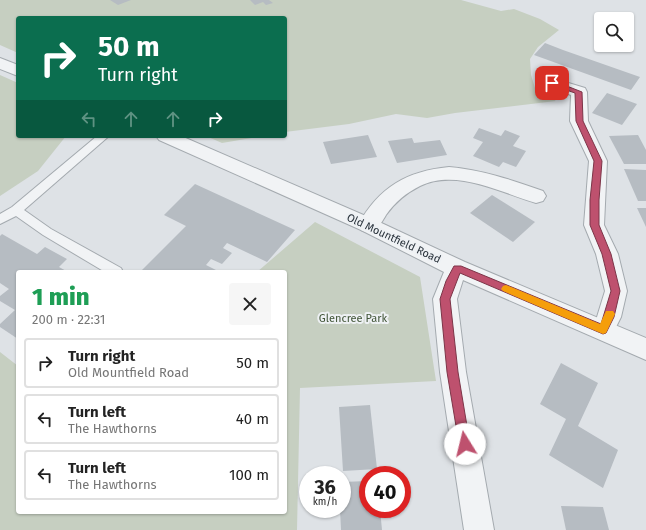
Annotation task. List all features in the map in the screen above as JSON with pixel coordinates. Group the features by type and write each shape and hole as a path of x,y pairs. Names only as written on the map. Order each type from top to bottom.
{"street":[{"path":"0,63 16,70"},
{"path":"552,83 579,92 579,121 598,161 594,225 607,254 616,291 609,317 603,330"},
{"name":"Old Mountfield Road","path":"170,138 368,225 457,268 646,348"},
{"path":"368,225 397,190 423,176 457,173 489,180 536,196"},
{"path":"457,268 445,299 453,372 479,530"}],"lane":[{"path":"0,220 16,210 102,138"},
{"path":"16,210 48,232 113,270"}],"green space":[{"path":"0,0 461,0 501,11 514,9 540,19 559,30 538,47 530,59 531,75 535,88 556,101 455,113 427,118 396,114 349,124 287,132 287,16 16,16 16,52 0,45"},
{"path":"0,75 16,82 16,138 64,138 38,171 0,196"},
{"path":"211,138 251,138 222,143"},
{"name":"Glencree Park","path":"315,222 420,277 436,381 300,388 297,530 0,530 0,352 16,364 16,514 287,514 287,270 259,270"}],"building":[{"path":"110,0 131,0 118,5"},
{"path":"250,0 269,0 273,3 266,5 263,2 255,5"},
{"path":"545,43 640,77 631,90 534,55"},
{"path":"607,93 637,104 622,125 592,113"},
{"path":"479,128 501,136 505,130 520,136 513,146 526,151 516,167 503,162 499,167 473,156 483,142 473,138"},
{"path":"368,135 377,157 331,164 323,142"},
{"path":"638,135 646,150 646,164 624,164 609,136"},
{"path":"412,138 414,143 440,140 447,155 397,163 388,141"},
{"path":"624,169 646,170 646,201 638,201"},
{"path":"195,184 295,230 267,262 227,243 223,248 232,253 222,264 211,259 206,265 216,270 142,270 186,226 164,215"},
{"path":"492,195 535,222 513,242 470,213"},
{"path":"637,208 646,208 646,227"},
{"path":"2,234 37,254 45,247 67,259 59,267 64,270 16,270 16,338 0,327 0,324 15,310 0,301 0,296 9,289 0,283 0,236"},
{"path":"561,363 598,383 578,426 618,450 603,488 549,455 566,419 540,404"},
{"path":"370,405 377,466 359,466 359,470 351,471 351,466 343,466 339,407"},
{"path":"359,481 359,518 381,518 382,530 341,530 340,518 351,518 351,482"},
{"path":"561,506 603,507 609,530 566,530"}],"slow traffic":[{"path":"506,289 603,330 610,314"}],"route":[{"path":"465,444 453,372 445,299 457,268 603,330 609,317 616,291 607,254 594,225 598,161 579,121 579,92 552,83"}]}
